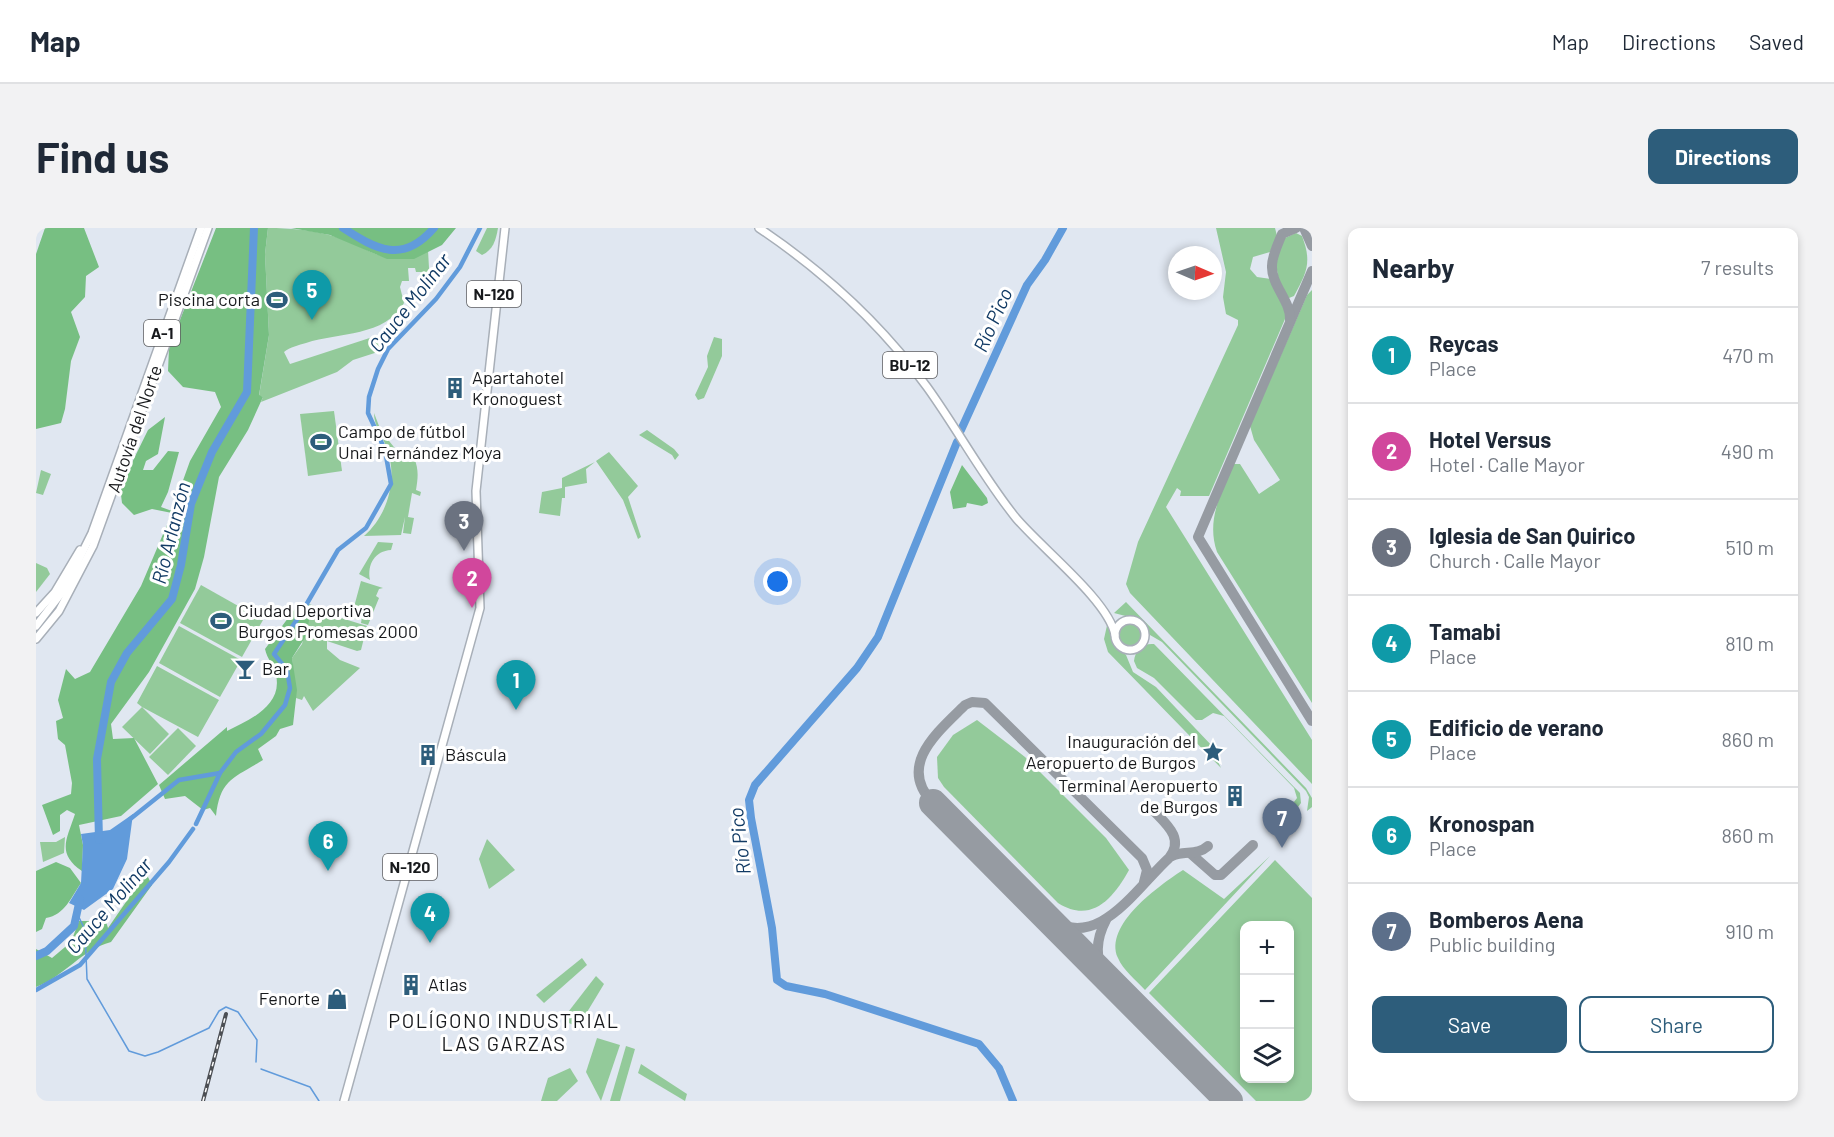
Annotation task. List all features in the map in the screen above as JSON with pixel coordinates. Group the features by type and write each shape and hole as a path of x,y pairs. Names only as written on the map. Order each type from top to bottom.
{"highway":[{"name":"Autovía del Norte","path":"125,439 201,228"},
{"name":"Autovía del Norte","path":"69,594 97,537 208,228"},
{"name":"N-120","path":"344,1101 474,632 481,590 476,491 504,228"},
{"name":"BU-12","path":"759,228 820,273 889,340 925,385 1017,519 1106,612 1115,635"},
{"name":"A-1","path":"36,613 55,592 78,554 93,523 125,439"},
{"path":"36,626 63,591 77,566 104,500 125,439"},
{"name":"A-1","path":"36,634 69,594"},
{"path":"36,639 69,594"},
{"name":"BU-12","path":"1106,612 1130,621"},
{"path":"1130,621 1138,623 1143,630 1144,640 1140,646 1132,650 1123,649 1117,643 1115,635 1118,626 1130,621"}],"green space":[{"path":"45,228 84,228 99,267 86,276 85,297 71,312 80,337 71,361 61,423 36,429 36,254"},
{"path":"216,228 268,228 265,254 269,335 259,395 263,397 248,430 219,477 204,557 195,589 149,672 111,724 113,739 134,738 158,784 121,816 79,825 83,845 82,871 66,852 67,838 75,814 67,810 60,815 60,831 53,835 42,805 71,794 72,783 65,745 58,739 56,721 63,718 58,700 66,669 75,679 90,672 141,586 172,513 152,509 134,515 122,503 120,487 148,430 165,417 158,454 146,461 143,470 153,470 168,451 179,452 168,492 161,507 172,511 190,461 221,407 215,392 183,387 168,371 169,348"},
{"path":"268,228 325,234 390,258 402,259 428,250 429,268 434,274 422,280 421,272 416,272 415,268 408,268 409,281 402,281 400,287 404,303 396,314 385,322 360,332 292,347 284,352 290,364 388,332 384,350 353,360 337,372 261,402 263,397 259,396 269,335 265,254"},
{"path":"291,228 456,228 442,245 414,259 387,259 330,235"},
{"path":"487,228 498,228 493,244 482,255 476,251"},
{"path":"1216,228 1275,228 1277,236 1270,252 1253,257 1250,269 1257,277 1271,279 1286,314 1285,319 1209,496 1180,496 1181,491 1177,488 1166,507 1312,740 1312,784 1130,593 1126,584 1138,542 1238,325 1238,320 1226,314 1223,297 1226,272 1222,246 1220,246"},
{"path":"1296,233 1302,236 1305,245 1307,267 1294,296 1289,298 1280,283 1277,261 1285,238"},
{"path":"1312,290 1312,703 1217,552 1213,529 1216,507 1233,464 1240,464 1259,494 1280,480 1254,440 1250,426 1307,295"},
{"path":"714,337 722,339 722,356 704,398 698,400 695,395 708,367 707,356"},
{"name":"Campo de fútbol Unai Fernández Moya","path":"334,411 342,471 308,476 300,414"},
{"path":"374,413 381,431 406,462 414,458 416,462 418,474 416,490 421,492 420,496 412,493 408,517 414,518 411,534 403,533 405,517 401,535 364,536 385,507 391,484 390,460"},
{"path":"647,430 674,449 679,455 675,460 672,455 639,435"},
{"path":"609,452 638,486 628,497 641,537 638,539 623,500 596,461"},
{"path":"595,462 586,469 587,483 565,487 565,498 562,498 560,516 539,513 542,492 562,488 562,478"},
{"path":"962,465 987,498 988,503 982,506 967,503 966,507 953,509 950,492"},
{"path":"41,470 51,474 43,495 36,493"},
{"path":"378,542 393,543 391,550 373,559 369,574 370,580 359,574"},
{"path":"36,563 47,568 50,574 36,592"},
{"path":"361,581 383,588 379,589 376,596 379,598 368,625 361,623 362,617 359,620 351,618"},
{"name":"Ciudad Deportiva Burgos Promesas 2000","path":"201,585 263,620 242,657 180,623"},
{"path":"300,602 312,605 306,636 292,658 297,690 293,725 280,729 276,736 258,749 263,760 230,781 221,794 216,816 210,808 203,810 185,796 165,799 159,785 227,727 227,731 254,717 269,703 277,686 274,668 265,649"},
{"path":"1126,602 1306,788 1312,798 1312,807 1307,811 1309,797 1306,791 1162,642 1150,635 1137,619 1114,613"},
{"path":"312,605 338,617 367,626 361,650 357,651 327,641 327,649 340,660 360,668 313,711 304,696 302,700 296,698 292,658 302,644"},
{"path":"1108,621 1114,643 1126,655 1133,672 1156,687 1214,748 1213,751 1221,768 1108,652 1104,639"},
{"path":"1130,623 1135,624 1141,630 1141,640 1135,646 1130,647 1125,646 1119,640 1118,635 1119,630 1125,624"},
{"name":"Ciudad Deportiva Burgos Promesas 2000","path":"179,626 241,660 220,697 159,663"},
{"path":"1154,644 1300,793 1301,803 1295,811 1290,807 1297,798 1294,788 1224,716 1213,713 1202,720 1196,720 1154,678 1137,668 1134,661 1138,651 1143,646"},
{"path":"157,666 219,700 198,737 137,703"},
{"path":"142,707 169,734 150,754 122,727"},
{"path":"977,720 1025,757 1106,838 1129,870 1116,890 1100,905 1081,911 1058,903 944,787 938,778 937,757 953,735"},
{"path":"178,728 196,746 168,775 149,757"},
{"path":"65,837 64,853 43,862 40,842 56,842"},
{"path":"487,839 515,870 489,889 479,859"},
{"path":"1270,856 1145,990 1123,967 1118,958 1116,945 1119,932 1136,907 1161,885 1183,870 1224,899"},
{"path":"1275,860 1312,898 1312,1101 1256,1101 1149,993"},
{"path":"56,862 70,868 81,883 63,909 46,918 42,929 36,932 36,871"},
{"path":"146,873 152,885 111,942 91,951 36,987 36,949 52,958 71,942 79,921 93,921 103,912 108,928"},
{"path":"582,958 587,965 544,1003 536,995"},
{"path":"596,976 604,984 578,1027 562,1020"},
{"path":"597,1038 620,1045 601,1101 586,1072"},
{"path":"626,1046 635,1049 620,1101 610,1101"},
{"path":"641,1064 687,1094 685,1101 638,1073"},
{"path":"570,1068 578,1081 557,1101 541,1101 548,1078"}],"water":[{"path":"133,814 127,859 113,889 84,910 69,903 81,883 83,845 81,834 110,830"}],"waterway":[{"name":"Río Arlanzón","path":"99,840 97,759 111,682 127,653 172,599 181,565 191,504 212,452 247,392 254,228"},
{"name":"Río Arlanzón","path":"343,228 367,242 390,250 401,250 411,246 423,239 434,228"},
{"name":"Cauce Molinar","path":"196,824 220,773 236,752 261,734 285,705 290,688 287,670 274,654 302,612 338,550 366,528 391,484 385,450 368,413 369,397 378,369 388,349 436,299 460,267 480,228"},
{"name":"Río Pico","path":"961,430 1027,285 1045,260 1063,228"},
{"name":"Río Pico","path":"957,442 878,637 857,668 755,785 749,800 772,928 777,980 786,986 825,994 979,1044 999,1068 1013,1101"},
{"path":"129,820 179,780 220,773"},
{"name":"Cauce Molinar","path":"36,990 80,965 169,862 193,829"},
{"name":"Río Arlanzón","path":"36,956 47,951 74,926 80,899"},
{"path":"77,913 85,930 87,979 129,1051 145,1056 158,1052 209,1028 219,1011 226,1007 238,1012 257,1040 256,1062"},
{"path":"261,1069 310,1087 319,1101"}],"taxiway":[{"path":"1290,320 1272,266 1282,234 1296,228"},
{"path":"1304,228 1312,246"},
{"path":"1312,271 1198,537 1312,721"},
{"path":"933,803 923,789 919,775 920,762 925,750 934,737 965,705 972,702 985,703 1142,858 1147,870 1144,882"},
{"path":"1047,917 1065,926 1082,928 1099,923 1129,900 1169,858 1175,844 1172,832 1152,809"},
{"path":"1190,853 1215,875 1221,875 1253,845"},
{"path":"1172,856 1199,851 1208,846"},
{"path":"1105,976 1099,962 1098,941 1106,920"}],"runway":[{"path":"933,803 1229,1101"}],"railway":[{"path":"203,1101 226,1014"}],"place":[{"name":"Piscina corta","path":"277,300"},
{"name":"Edificio de verano","path":"312,320"},
{"name":"Apartahotel Kronoguest","path":"455,388"},
{"name":"Campo de fútbol Unai Fernández Moya","path":"321,442"},
{"name":"Iglesia de San Quirico","path":"464,551"},
{"name":"Hotel Versus","path":"472,608"},
{"name":"Ciudad Deportiva Burgos Promesas 2000","path":"221,621"},
{"name":"Bar","path":"245,669"},
{"name":"Reycas","path":"516,710"},
{"name":"Inauguración del Aeropuerto de Burgos","path":"1213,752"},
{"name":"Báscula","path":"428,755"},
{"name":"Terminal Aeropuerto de Burgos","path":"1235,796"},
{"name":"Bomberos Aena","path":"1282,848"},
{"name":"Kronospan","path":"328,871"},
{"name":"Tamabi","path":"430,943"},
{"name":"Atlas","path":"411,985"},
{"name":"Fenorte","path":"337,999"}],"district":[{"name":"POLÍGONO INDUSTRIAL LAS GARZAS","path":"504,1032"}]}
